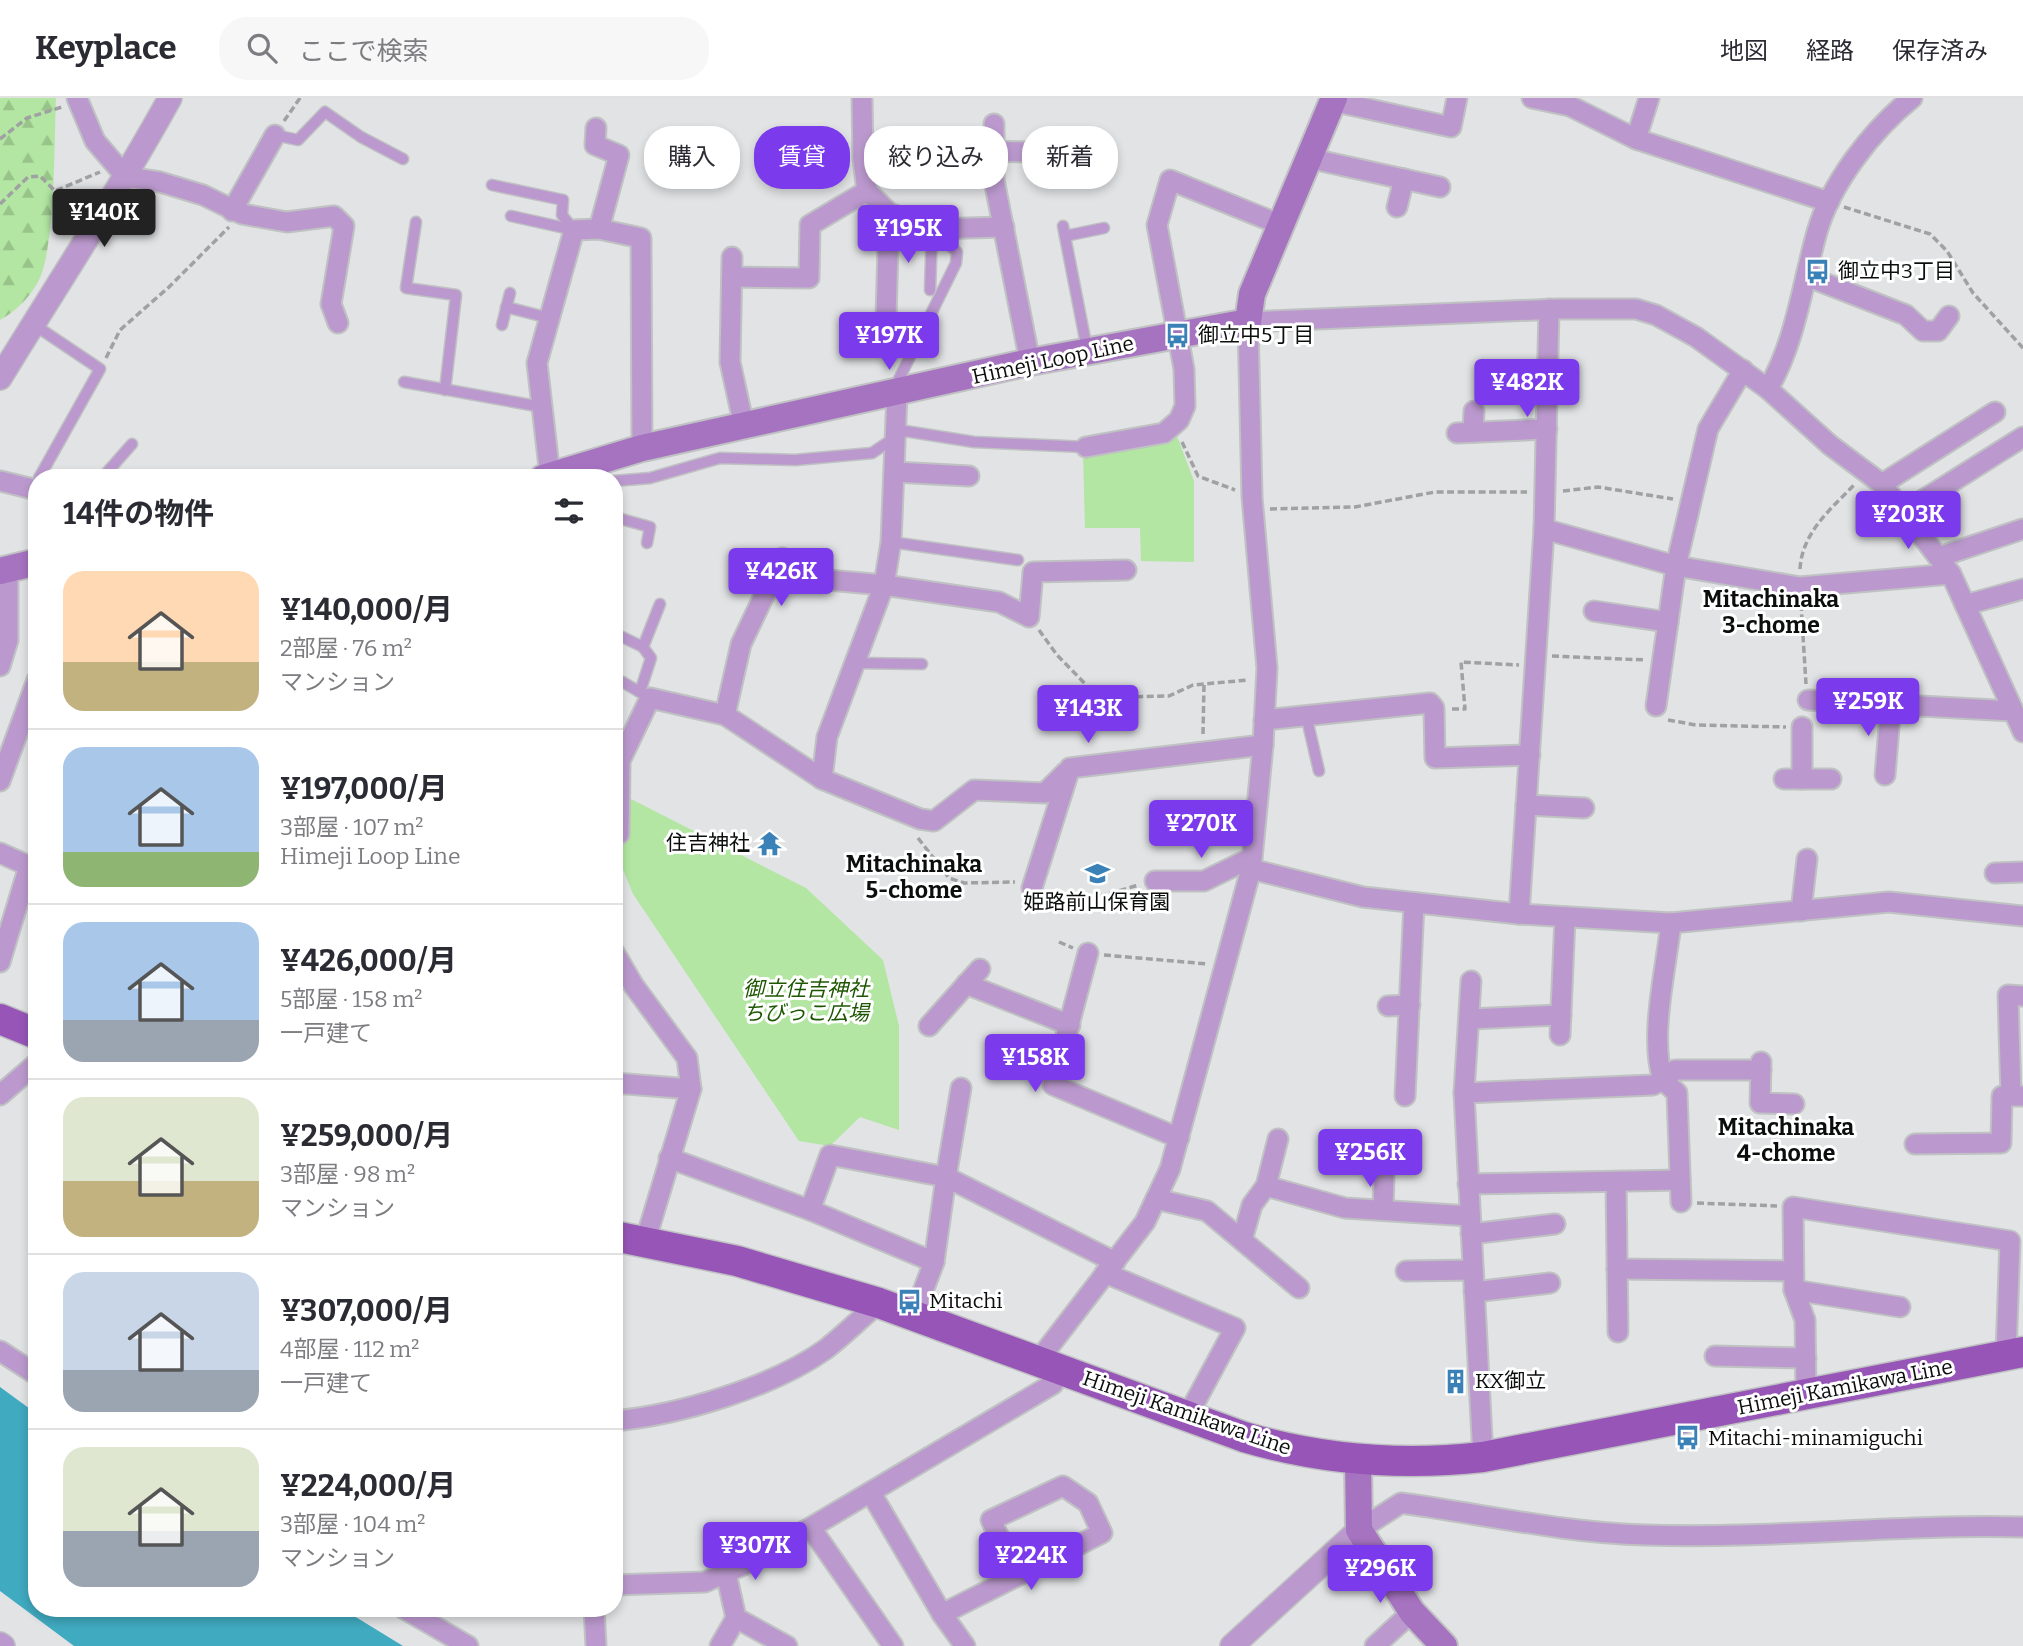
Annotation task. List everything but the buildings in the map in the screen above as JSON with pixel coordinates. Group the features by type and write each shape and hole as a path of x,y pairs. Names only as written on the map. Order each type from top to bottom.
{"main road":[{"path":"1248,322 1252,293 1333,100"},
{"name":"Himeji Loop Line","path":"592,469 642,449 744,426 897,394 1030,362 1248,322"},
{"path":"4,570 28,564"},
{"path":"0,1019 28,1030"},
{"name":"Himeji Kamikawa Line","path":"623,1238 737,1261 878,1303 1187,1417 1285,1449 1357,1459 1438,1461 1483,1457 2014,1353"},
{"path":"1357,1459 1359,1530 1412,1612 1444,1646"}],"street":[{"path":"0,378 96,220 121,171 170,98"},
{"path":"862,98 867,191 889,213 932,229 1004,227"},
{"path":"1333,100 1451,127 1457,98"},
{"path":"1532,98 1582,104 1636,139 1829,202"},
{"path":"1636,139 1649,98"},
{"path":"1768,389 1789,345 1818,229 1829,202 1883,125 1912,98"},
{"path":"77,100 95,141 121,171 203,195 237,212 287,222 334,216 344,226 331,304 338,323"},
{"path":"596,128 595,145 619,155 599,229"},
{"path":"237,212 275,135"},
{"path":"1308,158 1440,187"},
{"path":"1397,207 1404,179"},
{"path":"1086,447 1164,433 1173,425 1185,405 1184,369 1157,225 1170,180 1281,225"},
{"path":"996,189 1030,362"},
{"path":"732,277 809,278 810,225 867,191"},
{"path":"886,317 889,213"},
{"path":"546,469 537,363 574,230 599,229 641,238 642,449"},
{"path":"732,257 730,362 744,426"},
{"path":"1806,276 1906,315 1923,331 1938,331 1950,316"},
{"path":"623,1585 705,1582 726,1573 811,1528 1053,1384 1049,1366 1110,1268 1144,1222 1156,1199 1170,1169 1179,1138 1251,864 1263,745 1266,679 1253,504 1248,322 1549,309 1614,308 1656,315 1696,337 1768,389 1874,478 1904,512 1951,574 2023,732"},
{"path":"1519,914 1544,529 1549,309"},
{"path":"1656,706 1676,566 1708,429 1743,370"},
{"path":"822,779 827,737 884,585 891,542 897,394"},
{"path":"1474,411 1465,432 1547,429"},
{"path":"1874,478 1995,412"},
{"path":"1904,512 2023,438"},
{"path":"895,472 969,476"},
{"path":"0,481 28,484"},
{"path":"1544,529 1676,566 1800,587 1951,574"},
{"path":"1939,558 2023,529"},
{"path":"725,715 741,644 782,558 817,579 884,585 999,602 1030,617 1033,572 1126,570"},
{"path":"0,666 8,640 4,570"},
{"path":"1965,605 2023,589"},
{"path":"1594,611 1668,622"},
{"path":"623,753 645,695 725,715 822,779 920,819 934,821 974,790 1045,793 1070,768 1263,745"},
{"path":"0,780 4,759 28,700"},
{"path":"1808,700 2013,711"},
{"path":"1264,720 1430,703 1434,708 1435,758 1530,755"},
{"path":"1885,775 1891,704"},
{"path":"1802,727 1793,779 1831,779"},
{"path":"1032,888 1070,768"},
{"path":"1526,804 1584,808"},
{"path":"0,853 28,864"},
{"path":"1801,911 1807,859"},
{"path":"1155,881 1205,881 1251,864 1363,897 1519,914 1671,923 1889,902 2023,916"},
{"path":"1995,873 2023,872"},
{"path":"0,962 28,881"},
{"path":"1405,1096 1414,903"},
{"path":"1560,1035 1565,917"},
{"path":"1671,923 1659,1023 1659,1067 1663,1080 1677,1093 1681,1202"},
{"path":"1088,954 1053,1085 1179,1138"},
{"path":"623,967 687,1058 691,1089 645,1242"},
{"path":"929,1026 980,969"},
{"path":"1471,981 1464,1093 1483,1457"},
{"path":"967,984 1070,1025"},
{"path":"623,989 634,986"},
{"path":"1915,1144 2001,1143 2002,1096 2017,1096 2008,995 2023,996"},
{"path":"1388,1006 1410,1005"},
{"path":"1469,1018 1560,1015"},
{"path":"1464,1093 1653,1085 1675,1070 1761,1066 1760,1103 1794,1104"},
{"path":"0,1095 28,1071"},
{"path":"623,1084 691,1089"},
{"path":"914,1315 934,1262 961,1088"},
{"path":"1241,1240 1252,1205 1266,1186 1278,1139"},
{"path":"810,1210 830,1155 946,1177 1110,1268 1235,1328 1187,1417"},
{"path":"669,1158 810,1210 934,1262"},
{"path":"1383,1210 1384,1177"},
{"path":"1468,1184 1680,1180"},
{"path":"1616,1182 1618,1332"},
{"path":"1266,1186 1345,1208 1383,1210 1470,1225 1555,1224"},
{"path":"1156,1199 1207,1211 1299,1288"},
{"path":"1806,1394 1805,1320 1794,1280 1793,1207 2010,1241 2014,1353"},
{"path":"1618,1269 1794,1280 1900,1307"},
{"path":"1406,1271 1473,1270"},
{"path":"1474,1292 1550,1283"},
{"path":"623,1419 713,1401 762,1382 825,1349 878,1303"},
{"path":"0,1351 28,1369"},
{"path":"1715,1356 1806,1358"},
{"path":"942,1614 1102,1533 1088,1503 1063,1486 991,1520 1017,1576"},
{"path":"871,1493 942,1614 965,1646"},
{"path":"1232,1646 1359,1530 1402,1503 1644,1535 1751,1534 1912,1526 2023,1527"},
{"path":"811,1528 893,1646"},
{"path":"720,1646 736,1618 726,1573"},
{"path":"1375,1646 1412,1612"},
{"path":"418,1617 468,1646"},
{"path":"594,1617 596,1646"},
{"path":"736,1618 787,1646"}],"lane":[{"path":"275,135 298,140 325,112 404,159"},
{"path":"492,185 562,200 562,215 574,230"},
{"path":"511,216 574,230"},
{"path":"416,222 407,288 456,295 445,390"},
{"path":"1087,352 1064,231 1104,228"},
{"path":"930,290 932,229"},
{"path":"897,394 899,379 956,263 957,252 932,229"},
{"path":"502,325 509,293"},
{"path":"506,307 549,318"},
{"path":"33,324 100,369 46,469"},
{"path":"404,382 542,407"},
{"path":"623,480 650,478 720,458 795,460 872,453 905,431 974,442 1086,447"},
{"path":"110,469 132,444"},
{"path":"623,520 650,527 648,542"},
{"path":"891,542 1018,560"},
{"path":"643,647 660,604"},
{"path":"623,637 643,647 651,658 645,695 623,682"},
{"path":"856,663 922,664"},
{"path":"1306,715 1319,771"}],"path":[{"path":"275,135 300,98"},
{"path":"0,139 27,118 77,100"},
{"path":"0,204 28,177 40,176 55,191 121,171"},
{"path":"1829,202 1930,234 1947,251 1973,293 2023,348"},
{"path":"100,369 120,330 169,287 237,212"},
{"path":"1173,425 1198,475 1253,504 1355,507 1435,492 1545,492 1598,487 1664,499 1692,499"},
{"path":"1808,700 1800,587 1801,554 1816,524 1874,478"},
{"path":"1030,617 1057,655 1093,692 1127,697 1169,696 1193,685 1266,679"},
{"path":"1434,708 1465,709 1461,662 1663,661"},
{"path":"1202,754 1205,684"},
{"path":"1656,706 1658,718 1696,725 1802,727"},
{"path":"1059,942 1088,954 1225,965"},
{"path":"1681,1202 1793,1207"}],"green space":[{"path":"0,98 56,98 51,220 44,266 38,282 26,299 0,320"},
{"path":"1175,431 1194,481 1194,562 1141,561 1140,528 1085,528 1083,452"},
{"name":"御立住吉神社 ちびっこ広場","path":"629,798 806,888 883,960 899,1026 899,1130 860,1117 830,1146 799,1141 633,894 623,869 623,840 628,840"}],"water":[{"path":"0,1387 28,1407 28,1612 0,1591"},
{"path":"35,1617 356,1617 403,1646 74,1646"}],"place":[{"name":"御立中3丁目","path":"1818,271"},
{"name":"御立中5丁目","path":"1178,335"},
{"name":"住吉神社","path":"770,843"},
{"name":"姫路前山保育園","path":"1097,873"},
{"name":"Mitachi","path":"909,1301"},
{"name":"KX御立","path":"1455,1381"},
{"name":"Mitachi-minamiguchi","path":"1688,1438"}],"district":[{"name":"Mitachinaka 3-chome","path":"1771,612"},
{"name":"Mitachinaka 5-chome","path":"914,877"},
{"name":"Mitachinaka 4-chome","path":"1786,1140"}]}
